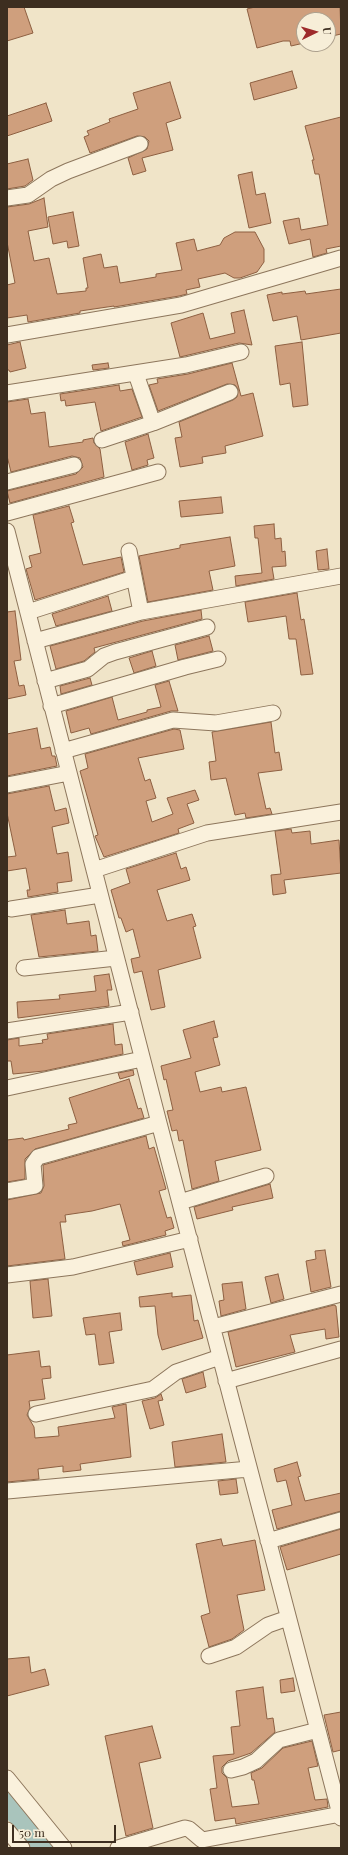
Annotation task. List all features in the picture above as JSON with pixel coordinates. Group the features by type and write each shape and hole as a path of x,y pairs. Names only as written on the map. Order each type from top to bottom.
{"street":[{"path":"7,198 28,195 51,179 68,171 140,144"},
{"path":"7,335 174,306 341,258"},
{"path":"7,393 136,374 186,365 241,352"},
{"path":"136,374 153,423"},
{"path":"102,440 153,423 230,392"},
{"path":"7,482 74,465"},
{"path":"7,513 158,472"},
{"path":"7,530 142,1059 341,1815 202,1840 190,1829 185,1828 118,1848"},
{"path":"129,552 141,612"},
{"path":"35,641 141,612 341,576"},
{"path":"28,612 134,578"},
{"path":"45,681 88,669 104,656 115,652 207,627"},
{"path":"51,706 218,658"},
{"path":"63,751 173,720 216,723 273,713"},
{"path":"7,785 69,773"},
{"path":"94,870 207,833 341,812"},
{"path":"11,909 100,895"},
{"path":"24,968 116,958"},
{"path":"7,1031 131,1012"},
{"path":"7,1088 142,1059"},
{"path":"7,1191 35,1186 33,1164 38,1157 159,1123"},
{"path":"180,1202 266,1176"},
{"path":"7,1275 73,1267 190,1239"},
{"path":"213,1327 341,1294"},
{"path":"226,1380 341,1349"},
{"path":"36,1414 153,1389 176,1372 220,1357"},
{"path":"7,1491 249,1469"},
{"path":"268,1541 341,1520"},
{"path":"209,1656 236,1647 268,1625 288,1618"},
{"path":"232,1770 243,1768 256,1762 279,1740 318,1730"},
{"path":"7,1778 64,1848"},
{"path":"7,1830 22,1848"}],"building":[{"path":"7,7 24,7 33,33 7,41"},
{"path":"255,7 340,7 341,34 336,35 336,12 296,12 296,45 291,46 290,41 283,41 257,48 247,9"},
{"path":"292,71 297,88 254,100 250,83"},
{"path":"170,82 181,118 166,123 173,150 142,158 146,171 133,175 128,158 147,149 149,141 145,137 137,136 90,153 84,137 89,135 87,131 110,122 109,119 138,109 133,93"},
{"path":"46,103 52,121 7,136 7,116"},
{"path":"341,117 341,246 326,249 327,253 313,257 310,239 289,244 283,221 299,218 301,230 328,225 319,174 315,174 312,160 314,160 305,126"},
{"path":"28,159 33,180 25,186 7,189 7,164"},
{"path":"252,172 256,195 265,193 271,223 249,228 238,175"},
{"path":"44,198 48,227 28,231 34,261 49,258 57,294 86,291 86,288 88,288 83,258 101,254 104,268 117,266 120,283 156,277 156,274 182,270 176,243 194,239 197,251 220,245 224,238 235,232 255,232 264,249 264,262 257,272 240,278 234,278 225,273 198,279 200,287 186,290 187,294 179,296 80,311 80,313 28,322 27,315 7,318 7,285 15,283 7,242 7,207 29,204"},
{"path":"73,212 79,246 68,248 67,241 53,244 48,217"},
{"path":"341,289 341,333 301,340 297,316 273,321 267,295 282,292 282,294 305,291 306,294"},
{"path":"244,310 252,345 239,343 180,357 171,323 203,313 210,339 235,333 231,313"},
{"path":"20,342 26,368 10,372 7,370 7,345"},
{"path":"302,342 308,405 293,407 290,383 280,385 275,346"},
{"path":"108,363 109,368 93,370 92,365"},
{"path":"232,363 241,396 253,393 263,436 225,446 226,453 202,457 203,463 180,467 175,438 182,437 179,422 233,400 237,397 238,389 235,385 227,384 158,411 149,385 158,383 157,379 188,374"},
{"path":"119,385 120,391 132,389 142,417 101,431 95,402 66,406 65,400 61,401 60,394"},
{"path":"28,399 31,414 45,412 49,447 83,442 83,440 93,438 94,443 100,449 104,477 10,503 7,491 76,474 83,467 80,458 72,456 11,472 7,456 7,402"},
{"path":"148,434 154,458 147,460 148,465 132,470 125,442"},
{"path":"221,497 223,513 181,517 179,501"},
{"path":"69,506 74,522 71,523 83,565 121,557 124,572 35,600 26,569 32,567 29,556 41,553 33,515"},
{"path":"274,524 275,539 281,538 282,552 285,551 286,566 272,567 274,579 236,586 235,576 262,573 258,538 255,538 254,526"},
{"path":"230,537 235,566 209,571 213,590 148,602 139,556 180,548 180,545"},
{"path":"327,549 329,569 318,570 316,551"},
{"path":"297,593 301,620 304,619 313,674 301,675 296,639 289,639 286,616 248,622 245,602"},
{"path":"108,596 112,611 56,626 52,614"},
{"path":"201,610 202,619 94,648 95,652 84,661 56,669 50,646 143,621"},
{"path":"15,611 21,660 14,661 19,686 24,685 26,695 7,699 7,612"},
{"path":"209,636 213,651 178,660 175,645"},
{"path":"152,651 156,666 134,673 129,658"},
{"path":"90,678 92,685 61,694 60,686"},
{"path":"169,681 178,711 171,711 91,734 89,728 71,733 66,711 112,697 118,720 147,712 147,710 161,707 155,685"},
{"path":"271,722 275,753 279,752 282,770 258,773 266,809 270,808 272,814 246,818 245,813 235,815 226,778 211,780 209,762 216,761 212,732"},
{"path":"37,728 41,749 50,747 52,756 55,756 57,766 7,776 7,734"},
{"path":"174,729 180,730 184,749 138,758 145,781 150,779 156,798 146,801 152,822 173,814 167,798 195,790 199,800 187,804 194,823 178,829 179,833 104,857 95,836 98,835 80,771 88,768 85,754"},
{"path":"49,786 55,811 66,808 69,823 52,827 57,854 68,852 72,881 57,883 58,892 28,897 27,890 30,890 26,868 7,871 7,857 16,856 7,813 7,794"},
{"path":"291,829 292,833 310,831 311,844 339,840 341,873 284,880 286,893 273,895 271,875 281,874 275,831"},
{"path":"176,853 181,869 186,867 190,880 157,890 167,921 192,914 196,926 193,927 201,958 158,970 165,1007 151,1010 142,971 134,973 131,959 140,957 133,929 126,932 121,918 119,918 111,890 130,883 126,869"},
{"path":"65,910 67,924 89,921 91,936 96,935 98,951 39,957 31,915"},
{"path":"109,974 112,990 107,990 109,1006 18,1018 17,1002 60,999 59,995 96,991 94,976"},
{"path":"214,1021 218,1037 213,1038 220,1065 195,1072 200,1092 221,1087 222,1092 246,1087 261,1150 215,1161 219,1181 192,1189 183,1140 179,1141 177,1130 172,1131 167,1111 173,1110 166,1079 164,1080 161,1066 191,1058 183,1030"},
{"path":"113,1024 115,1045 122,1044 123,1054 44,1071 13,1074 11,1061 7,1061 7,1040 19,1038 19,1046 43,1043 42,1040 48,1039 47,1034"},
{"path":"133,1070 134,1075 120,1079 118,1073"},
{"path":"129,1079 138,1109 141,1108 144,1118 35,1149 25,1159 25,1179 7,1182 7,1140 23,1138 24,1140 69,1129 68,1125 77,1123 69,1098"},
{"path":"146,1136 149,1149 154,1147 166,1189 159,1191 167,1218 171,1217 174,1228 165,1231 166,1235 123,1246 122,1242 130,1240 120,1204 92,1211 65,1215 66,1222 60,1222 65,1259 7,1266 7,1200 41,1193 44,1186 43,1165"},
{"path":"270,1184 273,1198 232,1207 233,1210 197,1219 194,1207"},
{"path":"325,1250 331,1287 311,1292 306,1261 316,1259 315,1251"},
{"path":"170,1253 173,1267 137,1275 134,1262"},
{"path":"278,1274 284,1299 271,1303 265,1277"},
{"path":"48,1279 52,1316 33,1318 30,1281"},
{"path":"242,1282 246,1309 221,1316 219,1301 224,1300 222,1284"},
{"path":"172,1293 172,1297 191,1295 194,1321 198,1320 203,1338 162,1350 158,1335 155,1306 140,1307 139,1297"},
{"path":"334,1305 336,1306 339,1337 326,1339 325,1329 290,1335 295,1352 236,1367 228,1332"},
{"path":"120,1313 122,1330 109,1332 114,1363 99,1365 95,1334 86,1335 83,1318"},
{"path":"39,1351 41,1367 50,1366 51,1378 42,1379 45,1399 29,1401 30,1408 27,1415 34,1427 35,1438 59,1436 58,1427 115,1418 112,1407 126,1404 131,1457 80,1464 81,1470 63,1472 63,1466 38,1469 39,1479 7,1482 7,1355"},
{"path":"203,1372 206,1387 186,1393 182,1379"},
{"path":"161,1394 163,1400 158,1401 164,1425 150,1429 142,1401 155,1398"},
{"path":"222,1434 226,1462 175,1467 172,1442"},
{"path":"297,1462 301,1476 298,1477 305,1501 341,1493 341,1511 277,1529 272,1510 292,1505 286,1480 277,1482 274,1469"},
{"path":"236,1479 238,1493 220,1495 218,1481"},
{"path":"341,1529 341,1554 287,1570 280,1547"},
{"path":"221,1539 223,1546 255,1540 265,1590 237,1595 244,1630 232,1639 209,1647 201,1616 210,1613 196,1544"},
{"path":"29,1657 31,1673 45,1669 49,1685 7,1696 7,1659"},
{"path":"293,1678 295,1691 281,1693 280,1680"},
{"path":"263,1687 267,1719 273,1718 275,1732 251,1753 228,1761 222,1767 222,1773 227,1778 232,1807 259,1804 251,1773 262,1768 283,1748 312,1741 318,1766 308,1768 315,1800 327,1799 328,1807 236,1824 235,1818 215,1821 210,1789 217,1788 213,1756 234,1754 231,1727 240,1726 236,1691"},
{"path":"341,1712 341,1750 333,1752 324,1715"},
{"path":"152,1726 161,1758 139,1763 153,1828 126,1836 105,1736"}],"waterway":[{"path":"7,1799 47,1848"}]}
